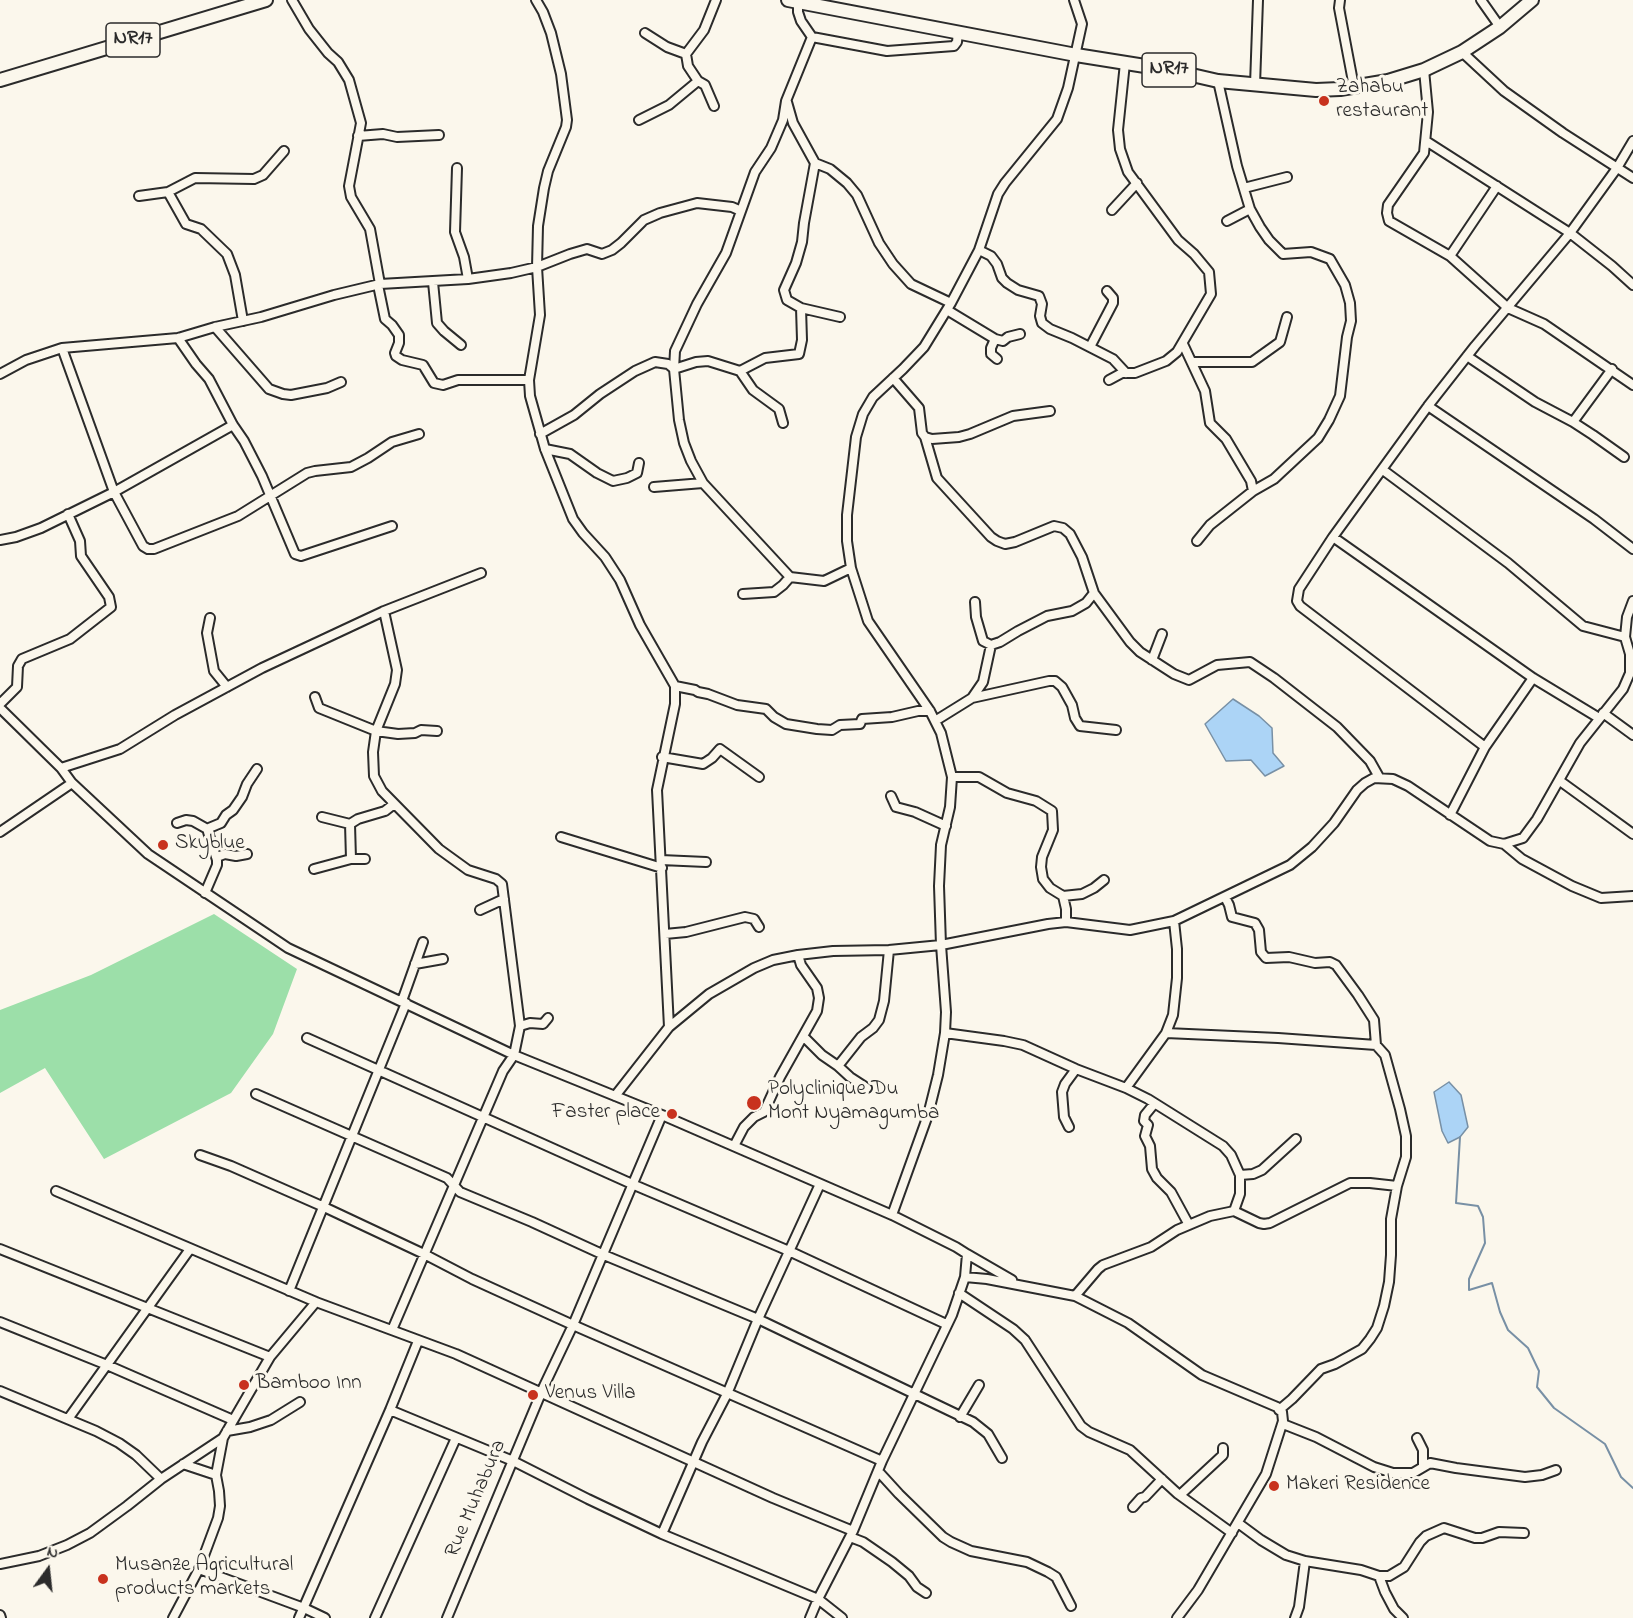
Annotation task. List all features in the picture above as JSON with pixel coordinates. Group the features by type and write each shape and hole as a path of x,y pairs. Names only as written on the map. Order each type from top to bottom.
{"main road":[{"name":"NR17","path":"0,80 246,3 266,0"},
{"name":"NR17","path":"793,1 1076,55 1170,70 1218,81 1316,90 1340,89 1388,81 1424,70 1462,52 1500,27 1532,0"}],"street":[{"path":"291,0 309,29 338,62 349,80 361,123 349,186 351,197 370,229 385,319 399,335 396,356 402,360 423,365 434,382 443,385 458,380 530,380"},
{"path":"536,0 551,33 561,74 567,120 548,171 538,226 537,267 540,315 530,380 530,396 545,449 573,519 605,557 620,580 639,625 675,686 675,704 662,757 657,790 669,1027"},
{"path":"714,106 705,85 698,81 688,66 686,54 704,30 716,0"},
{"path":"892,1215 928,1115 945,1033 946,1012 939,886 941,846 950,807 952,777 941,733 930,711 868,621 851,568 847,541 847,515 856,438 863,414 873,397 924,347 949,306 979,250 998,194 1057,119 1068,88 1082,24 1074,0"},
{"path":"1255,85 1258,0"},
{"path":"1340,0 1339,8 1354,87"},
{"path":"1481,0 1500,27"},
{"path":"793,1 801,21 812,37 887,51 954,46 957,42 957,32"},
{"path":"645,33 667,47 686,54"},
{"path":"812,37 786,101 783,120 771,148 755,172 726,253 679,339 675,351 674,369 679,420 684,443 703,483 790,577 824,581 851,568"},
{"path":"1462,52 1504,91 1563,133 1633,178"},
{"path":"1109,380 1122,372 1135,373 1166,361 1177,352 1211,294 1209,272 1178,240 1128,172 1120,149 1118,130 1125,63"},
{"path":"1424,70 1428,112 1424,153 1388,205 1389,221 1450,256 1508,308 1544,324 1633,385"},
{"path":"639,120 669,105 698,81"},
{"path":"1197,541 1210,525 1274,479 1318,438 1340,396 1351,321 1350,303 1345,285 1330,259 1311,252 1283,254 1264,234 1250,210 1237,166 1218,81"},
{"path":"786,101 793,123 815,163 802,242 784,290 787,300 801,308 840,317"},
{"path":"358,136 439,135"},
{"path":"1426,141 1570,233 1633,285"},
{"path":"1485,747 1300,606 1297,601 1299,589 1333,537 1428,406 1570,233 1617,168 1633,141"},
{"path":"139,196 168,192 195,178 254,179 263,174 284,152"},
{"path":"815,163 831,169 857,195 879,243 893,264 911,284 949,306 995,339 1003,341 1020,334"},
{"path":"457,168 455,232 464,257 468,279"},
{"path":"1244,188 1287,177"},
{"path":"1112,210 1137,183"},
{"path":"1450,256 1497,186"},
{"path":"168,192 186,224 201,229 227,254 235,275 243,321"},
{"path":"0,374 26,360 62,348 178,338 379,284 468,279 537,267 587,249 602,254 612,250 644,220 697,203 732,207 741,211"},
{"path":"1227,221 1250,210"},
{"path":"979,250 991,256 1007,283 1018,290 1039,296 1042,303 1040,316 1042,323 1113,359 1126,373"},
{"path":"433,282 437,323 461,345"},
{"path":"1090,347 1113,303 1113,298 1107,291"},
{"path":"740,371 765,358 799,354 802,340 801,308"},
{"path":"1192,362 1252,362 1280,342 1287,316"},
{"path":"215,327 269,389 291,395 327,388 341,382"},
{"path":"178,338 209,379 233,425 249,449 295,554 301,556 392,526"},
{"path":"995,339 991,354 997,359"},
{"path":"1183,344 1205,391 1210,423 1226,439 1251,481 1253,492"},
{"path":"62,348 114,492 143,546 148,549 238,516 307,473 351,467 392,442 419,434"},
{"path":"1467,356 1535,402 1573,422 1624,457"},
{"path":"674,369 708,361 740,371 753,390 779,410 783,423"},
{"path":"540,434 574,415 600,394 635,371 655,362 668,364 674,369"},
{"path":"1573,422 1612,369"},
{"path":"892,378 919,408 922,433 937,478 991,537 1005,544 1015,542 1048,527 1063,528 1070,534 1082,557 1094,593 1140,652 1174,674 1189,680 1217,665 1250,662 1337,727 1370,761 1379,777"},
{"path":"1428,406 1594,519 1633,549"},
{"path":"925,437 932,439 959,437 1013,416 1050,411"},
{"path":"0,540 41,528 114,492 233,425"},
{"path":"545,449 570,454 613,481 637,473 639,463"},
{"path":"1383,470 1508,563 1582,626 1625,637"},
{"path":"654,487 703,483"},
{"path":"68,514 80,541 81,556 110,597 111,607 70,639 22,658 18,666 17,687 0,706 61,768 72,783 148,854 288,948 514,1055 662,1115 892,1215 956,1247 1003,1276 1023,1285"},
{"path":"1333,537 1533,678 1633,735"},
{"path":"61,768 120,749 175,715 262,668 384,611 481,573"},
{"path":"744,594 774,592 790,577"},
{"path":"975,603 976,617 983,641 991,645 1047,616 1072,611 1086,603 1094,593"},
{"path":"1504,844 1523,838 1560,781 1580,743 1623,689 1630,673 1631,655 1625,637 1627,617 1633,601"},
{"path":"384,611 397,670 395,684 376,731 373,752 374,776 382,791 394,804 454,861 468,870 496,879 502,884 520,1026 514,1055 503,1071 392,1330"},
{"path":"210,618 207,633 214,671 227,687"},
{"path":"1152,660 1162,634"},
{"path":"972,698 983,682 991,645"},
{"path":"1450,815 1485,747 1533,678"},
{"path":"935,721 972,698 1055,681 1062,687 1080,726 1116,730"},
{"path":"675,686 708,694 737,705 765,709 786,724 817,729 832,730 840,725 860,724 862,718 892,717 918,711 930,711"},
{"path":"315,697 319,708 376,731 398,734 437,730"},
{"path":"662,757 703,764 720,749 759,777"},
{"path":"208,830 221,823 233,810 257,769"},
{"path":"952,777 979,777 1007,793 1036,801 1052,811 1053,830 1042,857 1041,867 1043,879 1050,888 1063,896 1082,894 1104,880"},
{"path":"615,1096 669,1027 709,994 754,968 773,960 833,951 889,950 941,945 1066,922 1130,930 1174,921 1290,865 1312,848 1334,823 1357,790 1365,783 1379,777 1393,779 1408,786 1490,841 1504,844 1522,859 1572,885 1601,898 1633,896"},
{"path":"1560,781 1633,834"},
{"path":"0,832 72,783"},
{"path":"891,796 896,807 946,826"},
{"path":"322,817 350,824 358,819 385,811 394,804"},
{"path":"177,823 186,820 193,821 208,830"},
{"path":"350,824 351,859"},
{"path":"205,893 217,865 217,857 208,830"},
{"path":"561,837 661,864 706,862"},
{"path":"217,857 225,854 236,856 247,854"},
{"path":"314,869 351,859 365,859"},
{"path":"1063,896 1066,922"},
{"path":"1225,897 1232,917 1255,923 1259,930 1261,952 1266,957 1289,957 1315,963 1330,962 1336,965 1358,994 1374,1020 1376,1044 1385,1055 1406,1136 1406,1157 1396,1186 1390,1229 1389,1282 1377,1328 1362,1349 1321,1369 1279,1410"},
{"path":"480,910 504,899"},
{"path":"665,934 686,932 745,917 754,919 759,927"},
{"path":"1126,1088 1166,1033 1173,1015 1177,978 1174,921"},
{"path":"289,1291 378,1071 404,1002 423,942"},
{"path":"838,1066 861,1037 879,1020 884,1001 889,950"},
{"path":"734,1146 744,1127 754,1117 764,1112 780,1077 817,1011 819,998 817,988 801,965 798,955"},
{"path":"415,964 443,958"},
{"path":"520,1026 530,1023 543,1024 548,1018"},
{"path":"945,1033 1023,1045 1148,1099 1223,1146 1231,1155 1240,1175 1240,1194 1234,1210"},
{"path":"1166,1033 1376,1044"},
{"path":"803,1036 822,1055 867,1088"},
{"path":"307,1038 632,1184 789,1251 946,1324"},
{"path":"1069,1127 1064,1117 1062,1092 1076,1069"},
{"path":"256,1094 447,1178 460,1192 758,1319 973,1422 988,1434 1002,1458"},
{"path":"1154,1104 1145,1114 1144,1121 1148,1125 1145,1136 1150,1146 1152,1169 1157,1178 1171,1192 1188,1225"},
{"name":"Rue Muhabura","path":"447,1618 540,1394 604,1255 662,1115"},
{"path":"1240,1175 1253,1174 1262,1170 1296,1139"},
{"path":"200,1155 231,1166 324,1207 573,1325 882,1461"},
{"path":"1075,1296 1103,1265 1151,1246 1177,1230 1210,1216 1234,1210 1264,1224 1350,1183 1396,1186"},
{"path":"662,1534 820,1184"},
{"path":"56,1191 289,1291 480,1364 540,1394 694,1461 851,1534 892,1562 926,1593"},
{"path":"0,1249 270,1357"},
{"path":"68,1419 190,1249"},
{"path":"810,1618 952,1315 965,1277 967,1254"},
{"path":"965,1277 1023,1285 1075,1296 1128,1323 1202,1376 1277,1407 1283,1416 1283,1424 1266,1474 1198,1590 1177,1618"},
{"path":"959,1293 1013,1329 1025,1340 1081,1426 1089,1432 1130,1450 1180,1495 1232,1533"},
{"path":"174,1618 199,1569 218,1518 220,1506 216,1475 225,1435 270,1357 316,1302"},
{"path":"0,1322 107,1365 233,1420"},
{"path":"299,1618 418,1341"},
{"path":"960,1417 979,1385"},
{"path":"0,1391 119,1443 136,1455 161,1479"},
{"path":"0,1564 39,1556 68,1545 90,1533 161,1479 225,1435 272,1420 300,1402"},
{"path":"390,1410 513,1461 662,1534 818,1599 842,1618"},
{"path":"1283,1424 1316,1437 1362,1461 1400,1474 1413,1473 1430,1462 1456,1468 1525,1477 1556,1470"},
{"path":"375,1618 456,1438"},
{"path":"1417,1438 1423,1449 1423,1466"},
{"path":"1180,1495 1223,1455 1223,1448"},
{"path":"183,1464 216,1475"},
{"path":"878,1471 898,1494 943,1537 971,1551 1027,1562 1048,1572 1056,1577 1071,1606"},
{"path":"1133,1507 1162,1479"},
{"path":"1238,1522 1261,1540 1286,1555 1305,1562 1361,1570 1379,1576 1389,1576 1404,1567 1420,1542 1431,1533 1444,1528 1475,1538 1499,1532 1524,1533"},
{"path":"1295,1618 1299,1607 1305,1562"},
{"path":"199,1569 325,1618"},
{"path":"1379,1576 1394,1609 1403,1618"}],"green space":[{"path":"214,914 297,969 273,1034 231,1093 104,1159 45,1068 0,1093 0,1010 91,975"}],"water":[{"path":"1233,699 1259,716 1272,728 1273,753 1284,766 1265,776 1251,760 1226,761 1205,724"},
{"path":"1449,1082 1461,1095 1468,1127 1460,1137 1448,1143 1442,1131 1434,1092"}],"waterway":[{"path":"1460,1137 1456,1203 1478,1206 1483,1217 1485,1243 1469,1279 1469,1290 1492,1283 1508,1330 1528,1348 1539,1371 1537,1387 1554,1408 1605,1444 1621,1477 1633,1488"}],"place":[{"name":"Zahabu restaurant","path":"1324,101"},
{"name":"Skyblue","path":"163,845"},
{"name":"Polyclinique Du Mont Nyamagumba","path":"754,1103"},
{"name":"Faster place","path":"672,1114"},
{"name":"Bamboo Inn","path":"244,1385"},
{"name":"Venus Villa","path":"533,1395"},
{"name":"Makeri Residence","path":"1274,1486"},
{"name":"Musanze Agricultural products markets","path":"103,1579"}]}
